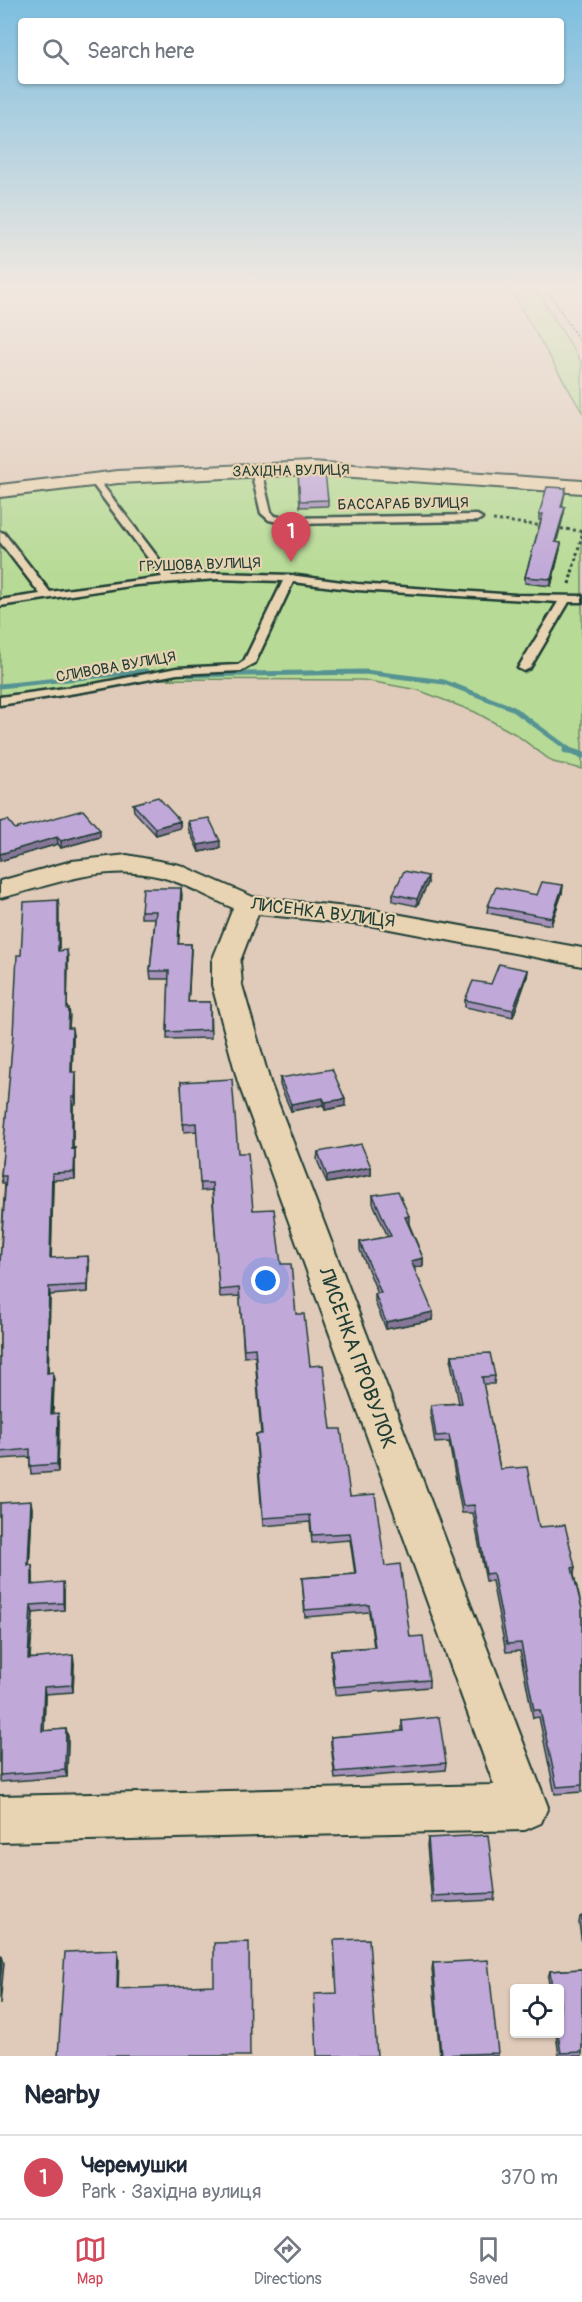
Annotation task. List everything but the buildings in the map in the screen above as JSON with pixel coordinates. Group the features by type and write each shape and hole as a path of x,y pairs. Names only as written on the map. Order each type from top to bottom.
{"street":[{"name":"ЗАХІДНА ВУЛИЦЯ","path":"0,491 94,480 340,468 582,487"},
{"name":"ЛИСЕНКА ВУЛИЦЯ","path":"0,890 72,869 127,863 171,871 248,905 374,918 582,957"},
{"name":"ЛИСЕНКА ПРОВУЛОК","path":"0,1819 525,1807 254,1082 227,985 226,961 248,905"}],"lane":[{"name":"БАССАРАБ ВУЛИЦЯ","path":"256,471 266,513 272,518 286,521 477,518"},
{"path":"94,480 168,578"},
{"path":"0,535 47,596"},
{"name":"ГРУШОВА ВУЛИЦЯ","path":"0,603 168,578 217,576 290,578 368,588 516,598 582,599"},
{"name":"СЛИВОВА ВУЛИЦЯ","path":"0,701 94,687 177,671 241,668 249,663 290,578"},
{"path":"524,668 565,599"}],"path":[{"path":"477,518 582,533 565,599"}],"green space":[{"path":"564,382 582,382 582,412"},
{"path":"309,470 582,489 582,769 553,762 515,734 475,712 418,690 363,680 150,679 22,695 0,695 0,494 78,484"}],"waterway":[{"path":"0,686 146,671"},
{"path":"188,675 365,672 444,682 512,708 571,751"},
{"path":"566,750 582,755"}],"place":[{"name":"Черемушки","path":"291,562"}]}
